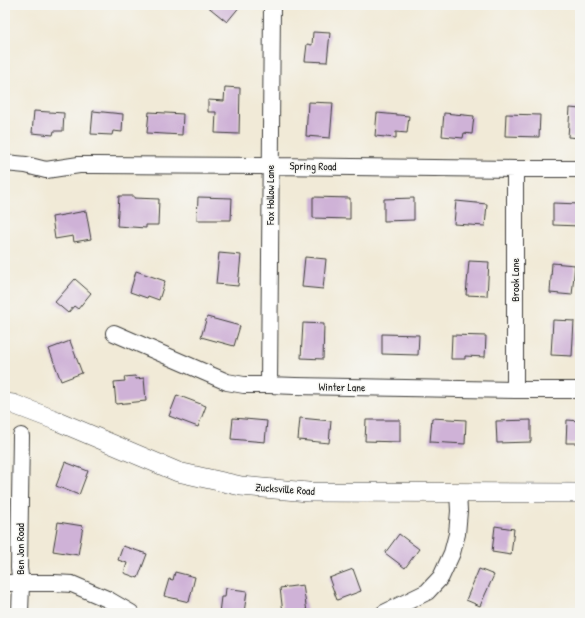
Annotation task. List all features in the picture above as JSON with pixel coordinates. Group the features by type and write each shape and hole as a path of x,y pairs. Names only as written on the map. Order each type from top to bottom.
{"street":[{"name":"Fox Hollow Lane","path":"269,384 272,5"},
{"name":"Spring Road","path":"7,164 26,165 46,170 79,165 580,169"},
{"name":"Brook Lane","path":"515,169 516,390"},
{"name":"Winter Lane","path":"114,333 226,382 244,385 269,384 303,386 580,390"},
{"name":"Zucksville Road","path":"5,403 13,404 55,420 178,472 241,486 308,492 580,493"},
{"name":"Ben Jon Road","path":"20,613 13,583 19,568 22,436"},
{"path":"384,613 427,592 441,577 452,553 457,534 459,511 458,492"},
{"path":"13,583 72,584 107,599 131,613"}],"building":[{"path":"206,5 241,5 227,22"},
{"path":"313,32 330,33 327,62 305,61 307,44 312,45"},
{"path":"225,87 240,88 239,134 215,133 216,112 208,112 208,100 224,101"},
{"path":"308,102 333,103 330,138 306,136"},
{"path":"570,108 580,109 580,138 568,137"},
{"path":"34,111 64,113 63,131 54,131 53,135 32,133"},
{"path":"93,111 123,114 122,132 113,131 112,135 91,134"},
{"path":"149,112 183,114 182,135 147,133"},
{"path":"377,113 409,116 407,133 396,132 396,138 375,136"},
{"path":"444,113 474,116 472,134 464,133 463,138 442,136"},
{"path":"506,114 540,115 539,137 505,136"},
{"path":"119,196 159,199 158,225 146,225 146,228 117,226"},
{"path":"198,197 232,198 231,220 197,220"},
{"path":"313,197 350,198 350,219 313,218"},
{"path":"414,198 414,220 384,221 384,199"},
{"path":"456,201 487,204 485,226 454,224"},
{"path":"553,203 580,204 580,226 553,225"},
{"path":"86,211 91,239 74,242 73,236 55,239 52,217"},
{"path":"219,253 241,255 238,286 216,284"},
{"path":"305,257 326,259 323,289 302,287"},
{"path":"469,261 489,262 487,296 466,295"},
{"path":"552,263 575,265 572,295 550,293"},
{"path":"136,271 165,281 159,300 148,296 147,298 130,292"},
{"path":"75,279 91,293 78,309 74,306 68,313 55,302"},
{"path":"207,317 240,326 234,346 201,337"},
{"path":"553,320 574,321 572,356 551,355"},
{"path":"303,323 324,324 323,359 301,358"},
{"path":"382,334 419,335 418,355 382,354"},
{"path":"452,335 486,336 485,357 465,356 465,359 451,359"},
{"path":"70,341 82,373 61,381 49,349"},
{"path":"135,376 136,379 144,378 146,401 116,404 114,382 125,381 124,377"},
{"path":"177,395 206,406 198,427 169,416"},
{"path":"233,418 267,421 265,442 231,439"},
{"path":"300,418 331,421 329,443 298,440"},
{"path":"432,418 466,420 465,444 430,442"},
{"path":"366,420 400,420 400,442 365,441"},
{"path":"531,420 531,442 497,443 496,421"},
{"path":"567,420 580,421 580,443 566,443"},
{"path":"65,462 88,471 79,495 56,486"},
{"path":"58,522 83,526 78,555 53,551"},
{"path":"495,526 514,529 511,555 492,552"},
{"path":"399,534 419,549 405,568 385,553"},
{"path":"123,546 147,554 138,578 124,573 127,563 118,560"},
{"path":"353,569 361,591 337,600 329,578"},
{"path":"479,569 494,575 480,606 466,600"},
{"path":"175,572 195,577 189,602 164,596 169,579 173,580"},
{"path":"303,585 307,612 283,613 280,588"},
{"path":"226,588 247,591 244,613 219,613 221,597 225,597"}]}
